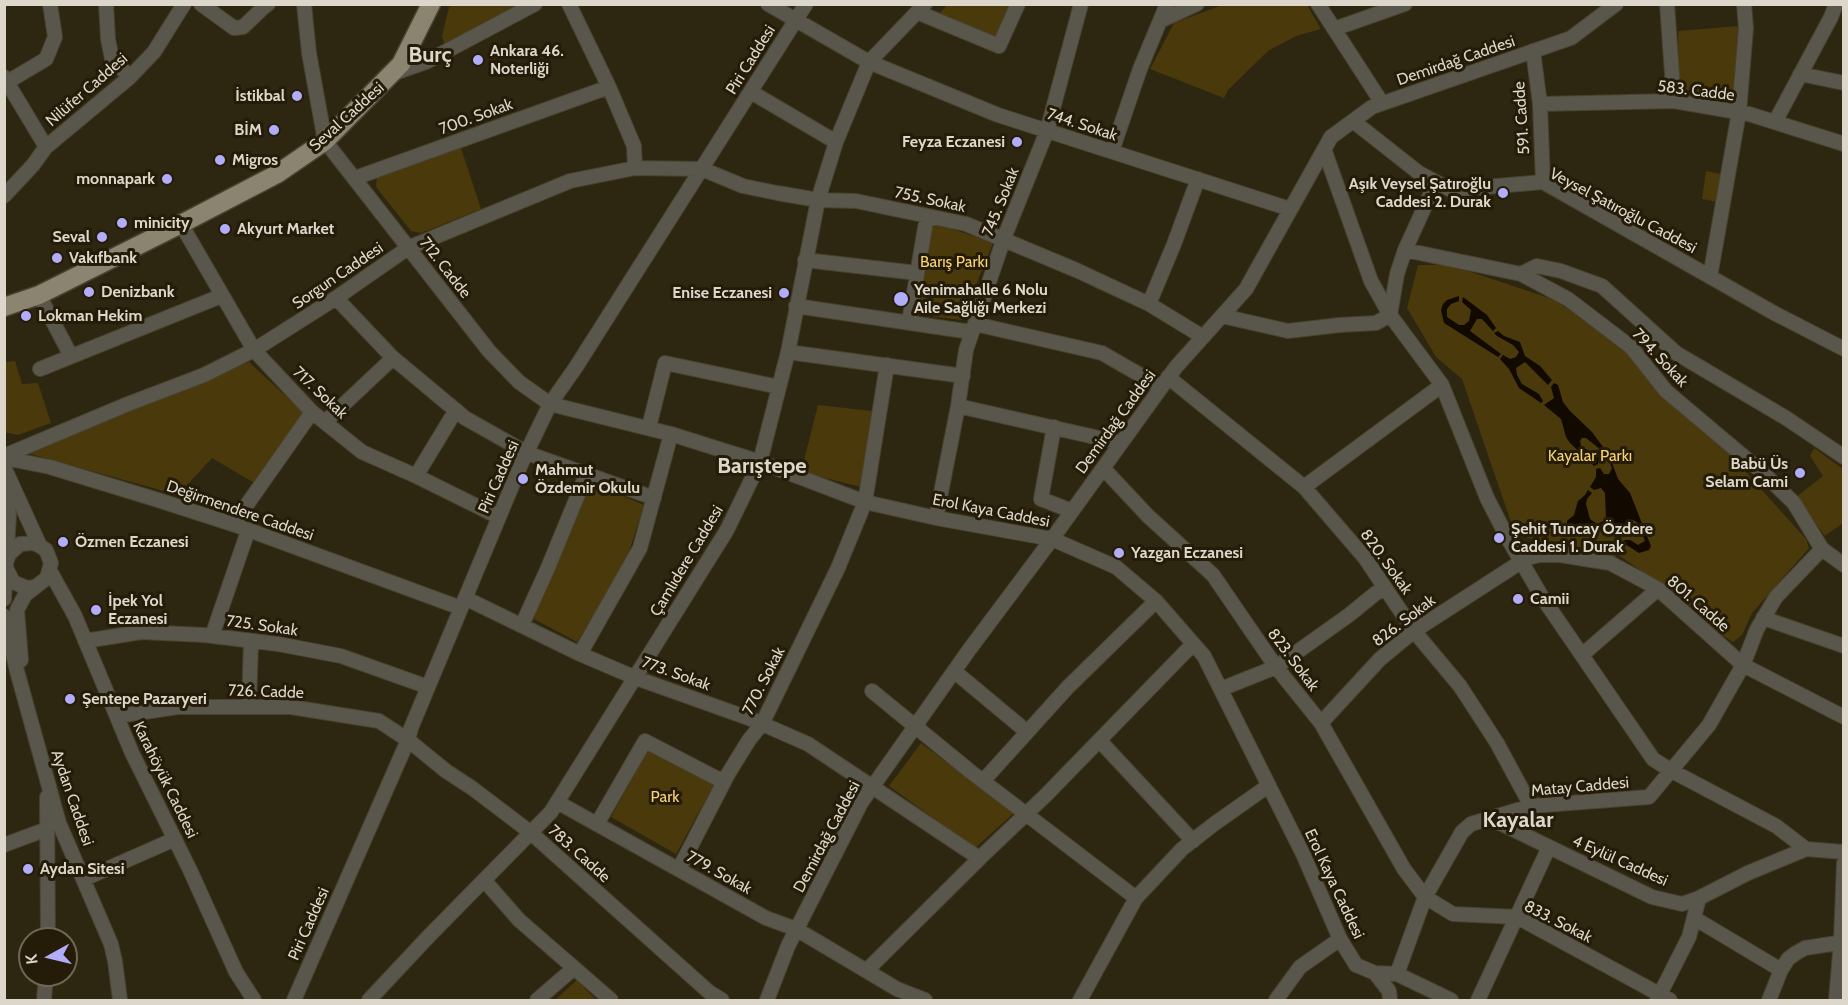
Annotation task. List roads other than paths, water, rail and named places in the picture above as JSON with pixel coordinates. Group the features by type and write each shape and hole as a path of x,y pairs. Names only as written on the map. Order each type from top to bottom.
{"main road":[{"name":"Seval Caddesi","path":"4,307 39,295 181,224 277,174 325,141 395,73 431,4"}],"street":[{"path":"46,147 5,81 45,59 55,37 50,4"},
{"path":"106,4 108,39 112,59 130,77"},
{"name":"Nilüfer Caddesi","path":"4,196 33,165 46,147 130,77 154,52 184,4"},
{"path":"201,4 234,28 243,27 268,4"},
{"path":"304,4 309,53 325,141"},
{"path":"395,73 426,62 535,4"},
{"path":"569,4 609,87 634,146 635,168"},
{"name":"744. Sokak","path":"768,4 869,62 999,116 1290,209"},
{"name":"Piri Caddesi","path":"294,1000 408,740 499,517 550,404 576,367 806,4"},
{"path":"921,8 999,46 1018,4"},
{"name":"745. Sokak","path":"936,518 958,406 966,350 1004,238 1047,131 1081,4"},
{"path":"1112,151 1140,69 1167,4"},
{"path":"1160,21 1197,4"},
{"path":"1318,4 1382,104"},
{"path":"1334,29 1405,4"},
{"name":"Demirdağ Caddesi","path":"767,1000 796,929 861,803 954,671 1165,382 1246,289 1331,137 1372,107 1571,38 1616,4"},
{"path":"1667,4 1674,101"},
{"path":"1710,277 1739,112 1746,28 1744,4"},
{"path":"1775,122 1836,4"},
{"name":"Çamlıdere Caddesi","path":"369,1000 551,812 727,530 760,462 788,352 818,200 836,142 869,62 921,8"},
{"name":"591. Cadde","path":"1533,51 1540,104 1543,182"},
{"path":"1800,74 1844,83"},
{"name":"700. Sokak","path":"355,178 609,87"},
{"path":"751,92 836,142"},
{"name":"583. Cadde","path":"1540,104 1674,101 1739,112 1844,144"},
{"name":"Veysel Şatıroğlu Caddesi","path":"1353,121 1419,173 1451,190 1543,182 1844,350"},
{"name":"712. Cadde","path":"325,141 489,351 519,382 550,404"},
{"path":"1324,148 1371,281 1390,315 1442,385 1487,498 1520,563 1653,759 1776,826 1806,849 1844,852"},
{"name":"Sorgun Caddesi","path":"4,457 128,404 204,375 254,350 336,298 408,248 570,182 635,168 702,169"},
{"name":"755. Sokak","path":"702,169 743,186 818,200 856,201 966,224 1004,238 1149,304 1203,337"},
{"path":"1149,304 1198,179"},
{"path":"1222,316 1287,331 1340,325 1376,324 1390,315 1404,250 1436,182"},
{"path":"909,322 927,216"},
{"name":"717. Sokak","path":"181,224 221,297 254,350 312,412 362,452 499,517"},
{"name":"794. Sokak","path":"1404,250 1521,274 1568,299 1631,347 1666,391 1761,471 1794,503 1822,549 1844,565"},
{"path":"805,260 917,273"},
{"path":"1521,274 1537,266 1561,271 1602,286 1676,353 1786,418 1844,457"},
{"path":"39,295 71,356"},
{"path":"40,369 221,297"},
{"path":"336,298 393,358 465,418 527,453 654,498"},
{"name":"820. Sokak","path":"796,306 909,322 973,328 1102,353 1165,382 1304,487 1365,558 1414,631 1460,686 1497,743 1531,806"},
{"path":"788,352 963,376"},
{"path":"325,423 393,358"},
{"path":"649,428 665,363 778,387"},
{"name":"770. Sokak","path":"679,869 724,782 749,740 762,724 838,568 865,502 887,365"},
{"path":"1304,487 1442,385"},
{"name":"Erol Kaya Caddesi","path":"550,404 671,434 760,462 865,502 936,518 1052,539 1116,567 1156,601 1204,656 1304,854 1340,939 1356,965 1375,973"},
{"path":"958,406 1121,442"},
{"path":"416,476 456,410"},
{"path":"212,636 246,506 312,412"},
{"path":"1054,427 1041,499 1072,511"},
{"path":"580,654 640,548 671,434"},
{"name":"Değirmendere Caddesi","path":"4,457 50,467 242,528 463,603"},
{"path":"4,467 40,546 49,556 50,571 47,578 20,602 16,617 27,707"},
{"name":"823. Sokak","path":"1103,468 1148,516 1213,575 1276,667 1321,723 1404,869 1425,897"},
{"path":"522,626 586,473"},
{"path":"4,482 9,514 4,598"},
{"path":"6,555 20,544 34,543 40,546"},
{"name":"Matay Caddesi","path":"1397,974 1425,897 1462,832 1471,824 1531,806 1649,797 1709,725 1743,665 1757,629 1776,597 1822,549"},
{"path":"6,555 13,582 27,588 35,587"},
{"name":"801. Cadde","path":"1520,563 1533,556 1560,555 1610,563 1658,589 1743,665 1844,717"},
{"name":"826. Sokak","path":"1321,723 1380,658 1414,631 1520,563"},
{"name":"Karahöyük Caddesi","path":"50,571 75,616 132,753 175,839 236,972 254,1000"},
{"path":"1221,689 1276,667 1376,593 1386,589"},
{"path":"1582,655 1658,589"},
{"path":"983,781 1068,687 1156,601"},
{"name":"773. Sokak","path":"463,603 522,626 636,678 762,724 808,744 979,858"},
{"path":"1763,618 1844,646"},
{"path":"5,623 11,673 27,707"},
{"name":"725. Sokak","path":"85,641 141,632 212,636 251,641 341,656 428,687"},
{"path":"249,707 251,641"},
{"path":"867,970 1100,741 1193,644"},
{"path":"954,671 1026,731"},
{"path":"872,691 914,727 1136,898"},
{"name":"Aydan Caddesi","path":"27,707 59,823 113,952 120,1000"},
{"name":"726. Cadde","path":"117,716 178,707 291,707 379,721 408,740"},
{"name":"783. Cadde","path":"408,740 446,771 530,832 709,992 722,1000"},
{"path":"597,824 645,741 724,782"},
{"path":"1100,741 1193,841"},
{"path":"46,780 48,927"},
{"path":"1080,1000 1136,898 1182,849 1268,786"},
{"name":"779. Sokak","path":"557,802 766,918 796,929 897,989 925,1000"},
{"name":"4 Eylül Caddesi","path":"1487,819 1504,825 1652,897 1682,904 1700,898 1748,873 1806,849"},
{"path":"4,845 47,829"},
{"path":"84,879 175,839"},
{"path":"1478,1000 1549,848"},
{"path":"1836,1000 1842,941 1844,863"},
{"path":"484,880 519,920 611,1000"},
{"name":"833. Sokak","path":"1425,897 1453,914 1516,917 1663,998"},
{"path":"1663,998 1689,937 1700,898"},
{"path":"1694,918 1781,970"},
{"path":"1276,1000 1300,967 1340,939"},
{"path":"1769,1000 1788,959 1805,948 1842,941"},
{"path":"537,1000 574,968"},
{"path":"1375,973 1397,974 1451,1000"},
{"path":"1375,973 1389,991 1390,1000"}],"place":[{"name":"Ankara 46. Noterliği","path":"478,60"},
{"name":"İstikbal","path":"297,96"},
{"name":"BİM","path":"274,130"},
{"name":"Feyza Eczanesi","path":"1017,142"},
{"name":"Migros","path":"220,160"},
{"name":"monnapark","path":"167,179"},
{"name":"Aşık Veysel Şatıroğlu Caddesi 2. Durak","path":"1503,193"},
{"name":"minicity","path":"122,223"},
{"name":"Akyurt Market","path":"225,229"},
{"name":"Seval","path":"102,237"},
{"name":"Vakıfbank","path":"57,258"},
{"name":"Denizbank","path":"89,292"},
{"name":"Enise Eczanesi","path":"784,293"},
{"name":"Yenimahalle 6 Nolu Aile Sağlığı Merkezi","path":"901,299"},
{"name":"Lokman Hekim","path":"26,316"},
{"name":"Babü Üs Selam Cami","path":"1800,473"},
{"name":"Mahmut Özdemir Okulu","path":"523,479"},
{"name":"Şehit Tuncay Özdere Caddesi 1. Durak","path":"1499,538"},
{"name":"Özmen Eczanesi","path":"63,542"},
{"name":"Yazgan Eczanesi","path":"1119,553"},
{"name":"Camii","path":"1518,599"},
{"name":"İpek Yol Eczanesi","path":"96,610"},
{"name":"Şentepe Pazaryeri","path":"70,699"},
{"name":"Aydan Sitesi","path":"28,869"}],"district":[{"name":"Burç","path":"430,56"},
{"name":"Barıştepe","path":"762,467"},
{"name":"Kayalar","path":"1518,821"}],"park label":[{"name":"Barış Parkı","path":"954,262"},
{"name":"Kayalar Parkı","path":"1590,456"},
{"name":"Park","path":"665,797"}]}
